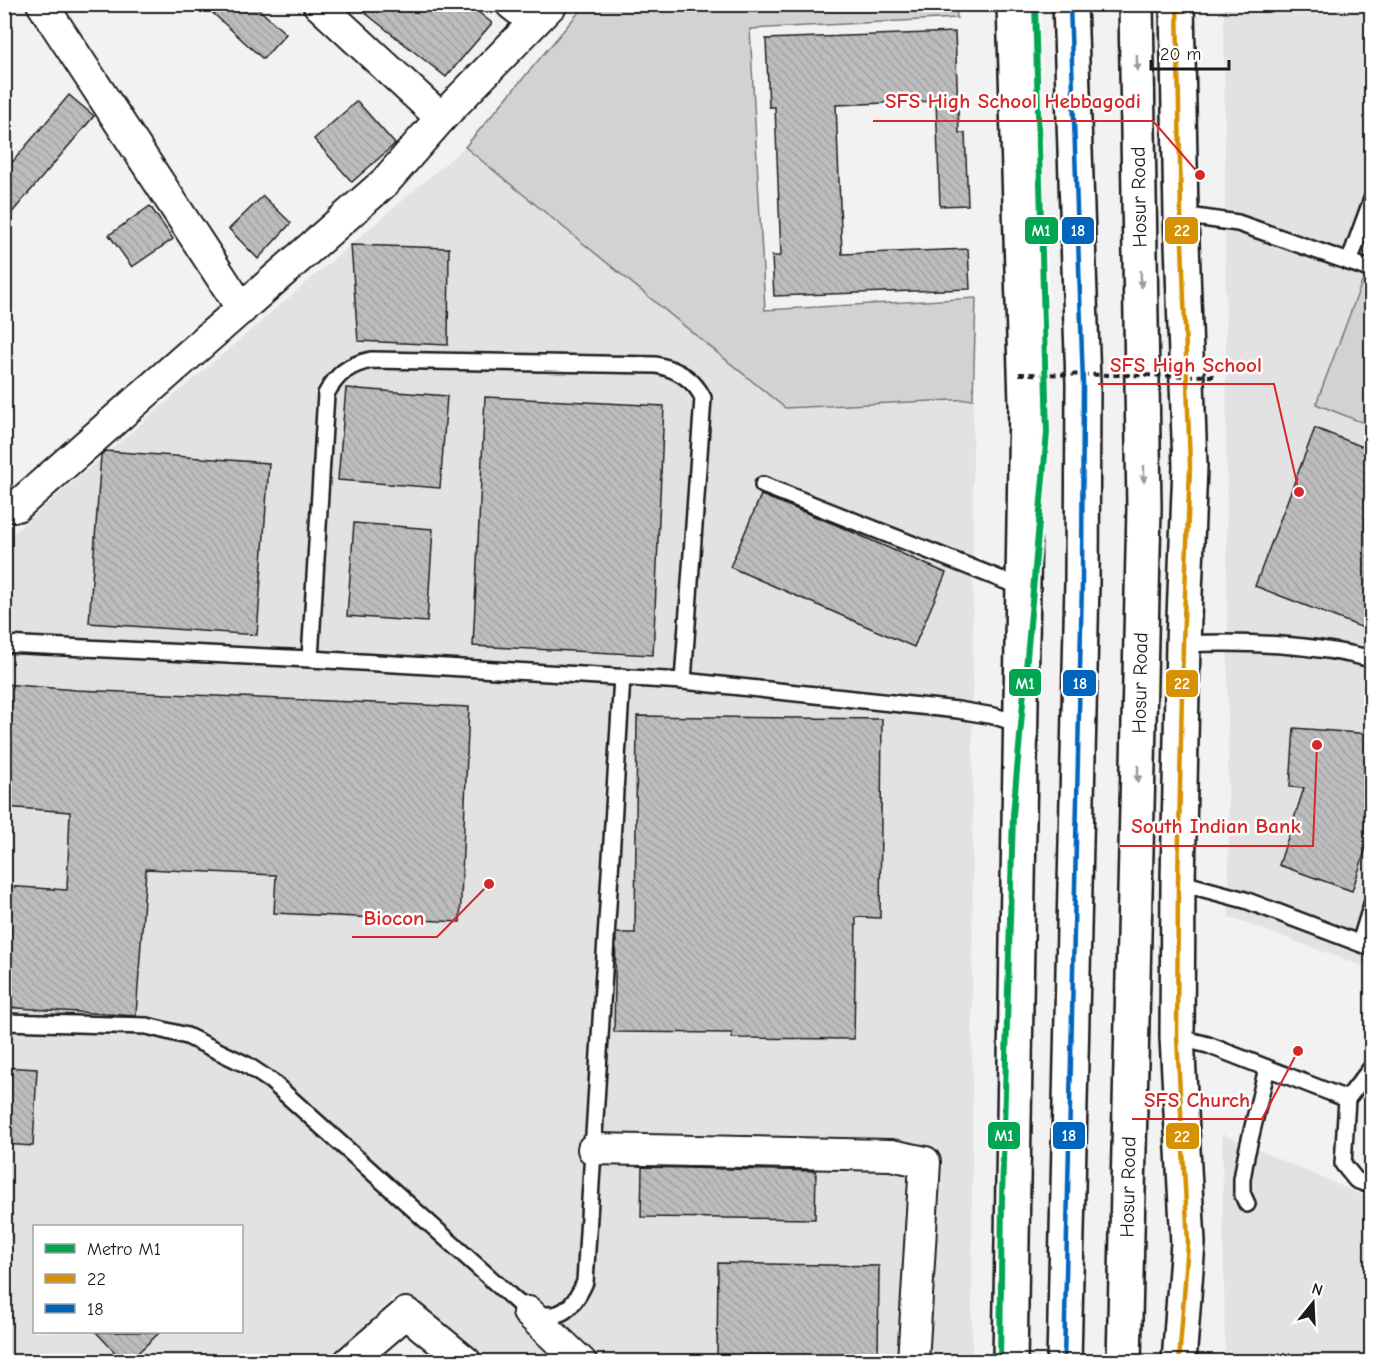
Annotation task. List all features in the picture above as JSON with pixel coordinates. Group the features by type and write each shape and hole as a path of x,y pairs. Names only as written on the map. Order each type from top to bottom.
{"main road":[{"path":"1010,1362 1026,403 1014,4"},
{"path":"1064,1362 1083,583 1083,383 1071,4"},
{"name":"Hosur Road","path":"1124,1362 1144,508 1136,4"},
{"path":"1177,4 1181,215 1190,466 1183,644 1178,882 1178,1037 1188,1243 1179,1362"}],"street":[{"path":"42,4 242,309"},
{"path":"318,4 441,118"},
{"path":"4,506 17,506 385,182 441,118 543,14 511,4"},
{"path":"593,1149 891,1155 925,1162 913,1362"},
{"path":"528,1312 581,1362"},
{"path":"349,1362 406,1313 466,1362"}],"lane":[{"path":"1349,262 1371,199"},
{"path":"1181,215 1238,223 1371,270"},
{"path":"310,658 326,394 334,379 345,368 371,360 656,365 671,368 684,375 698,386 703,398 683,681"},
{"path":"762,485 1023,588"},
{"path":"1183,644 1233,642 1349,653 1371,659"},
{"path":"4,644 310,658 683,681 958,710 994,716 1020,724"},
{"path":"4,1022 147,1026 187,1036 247,1065 271,1082 528,1312 552,1316 564,1311 573,1304 585,1282 622,677"},
{"path":"1178,882 1245,900 1366,945 1371,904"},
{"path":"1178,1037 1208,1045 1347,1099"},
{"path":"1247,1204 1242,1193 1242,1179 1267,1068"},
{"path":"1371,1068 1347,1099 1343,1164 1356,1180 1371,1186"}],"path":[{"path":"1019,375 1216,376"}],"shaded area":[{"path":"585,5 956,5 957,18 750,29 765,310 976,298 973,399 785,408 465,147"},
{"path":"1224,5 1371,5 1371,969 1229,917"},
{"path":"465,147 785,408 973,399 972,1361 479,1361 395,1296 328,1361 5,1361 4,541"},
{"path":"1362,282 1371,286 1371,426 1316,404"},
{"path":"1222,1134 1371,1199 1371,1361 1225,1361"}],"building":[{"path":"203,4 253,4 286,34 263,59"},
{"path":"354,4 468,4 492,23 446,77"},
{"path":"955,32 959,133 965,133 968,205 940,206 936,101 836,105 842,254 968,249 970,289 774,296 772,256 781,256 775,107 769,107 766,39"},
{"path":"69,95 94,116 4,222 4,172"},
{"path":"357,101 395,144 352,182 314,139"},
{"path":"263,196 291,223 258,259 229,229"},
{"path":"150,206 173,239 132,267 109,235"},
{"path":"351,245 449,248 448,345 358,341"},
{"path":"346,388 447,396 440,488 338,480"},
{"path":"485,397 664,406 653,655 473,646"},
{"path":"1315,428 1371,450 1371,631 1255,586"},
{"path":"105,451 269,463 257,635 89,623 101,455"},
{"path":"761,495 946,573 914,647 730,567"},
{"path":"354,523 433,529 427,622 347,616"},
{"path":"4,684 76,690 469,707 460,922 274,913 276,875 146,869 136,1016 4,1007 4,886 67,890 70,812 4,807"},
{"path":"637,716 882,719 880,918 856,917 854,1039 732,1038 732,1033 614,1032 616,933 635,933"},
{"path":"1294,728 1371,734 1371,833 1352,891 1279,865 1304,788 1290,787"},
{"path":"4,1067 37,1069 33,1146 4,1144"},
{"path":"642,1167 816,1171 815,1219 641,1217"},
{"path":"718,1263 879,1266 878,1362 717,1362"},
{"path":"97,1333 159,1333 128,1362 124,1362"}],"metro line":[{"name":"M1","path":"1000,1362 1002,1197 1013,815 1047,433 1035,4"}],"transit line":[{"name":"18","path":"1064,1362 1082,583 1083,383 1070,4"},
{"name":"22","path":"1177,4 1181,215 1190,466 1183,644 1177,1037 1188,1243 1179,1362"}],"place":[{"name":"SFS High School Hebbagodi","path":"1200,175"},
{"name":"SFS High School","path":"1299,492"},
{"name":"South Indian Bank","path":"1317,745"},
{"name":"Biocon","path":"489,884"},
{"name":"SFS Church","path":"1298,1051"}]}
